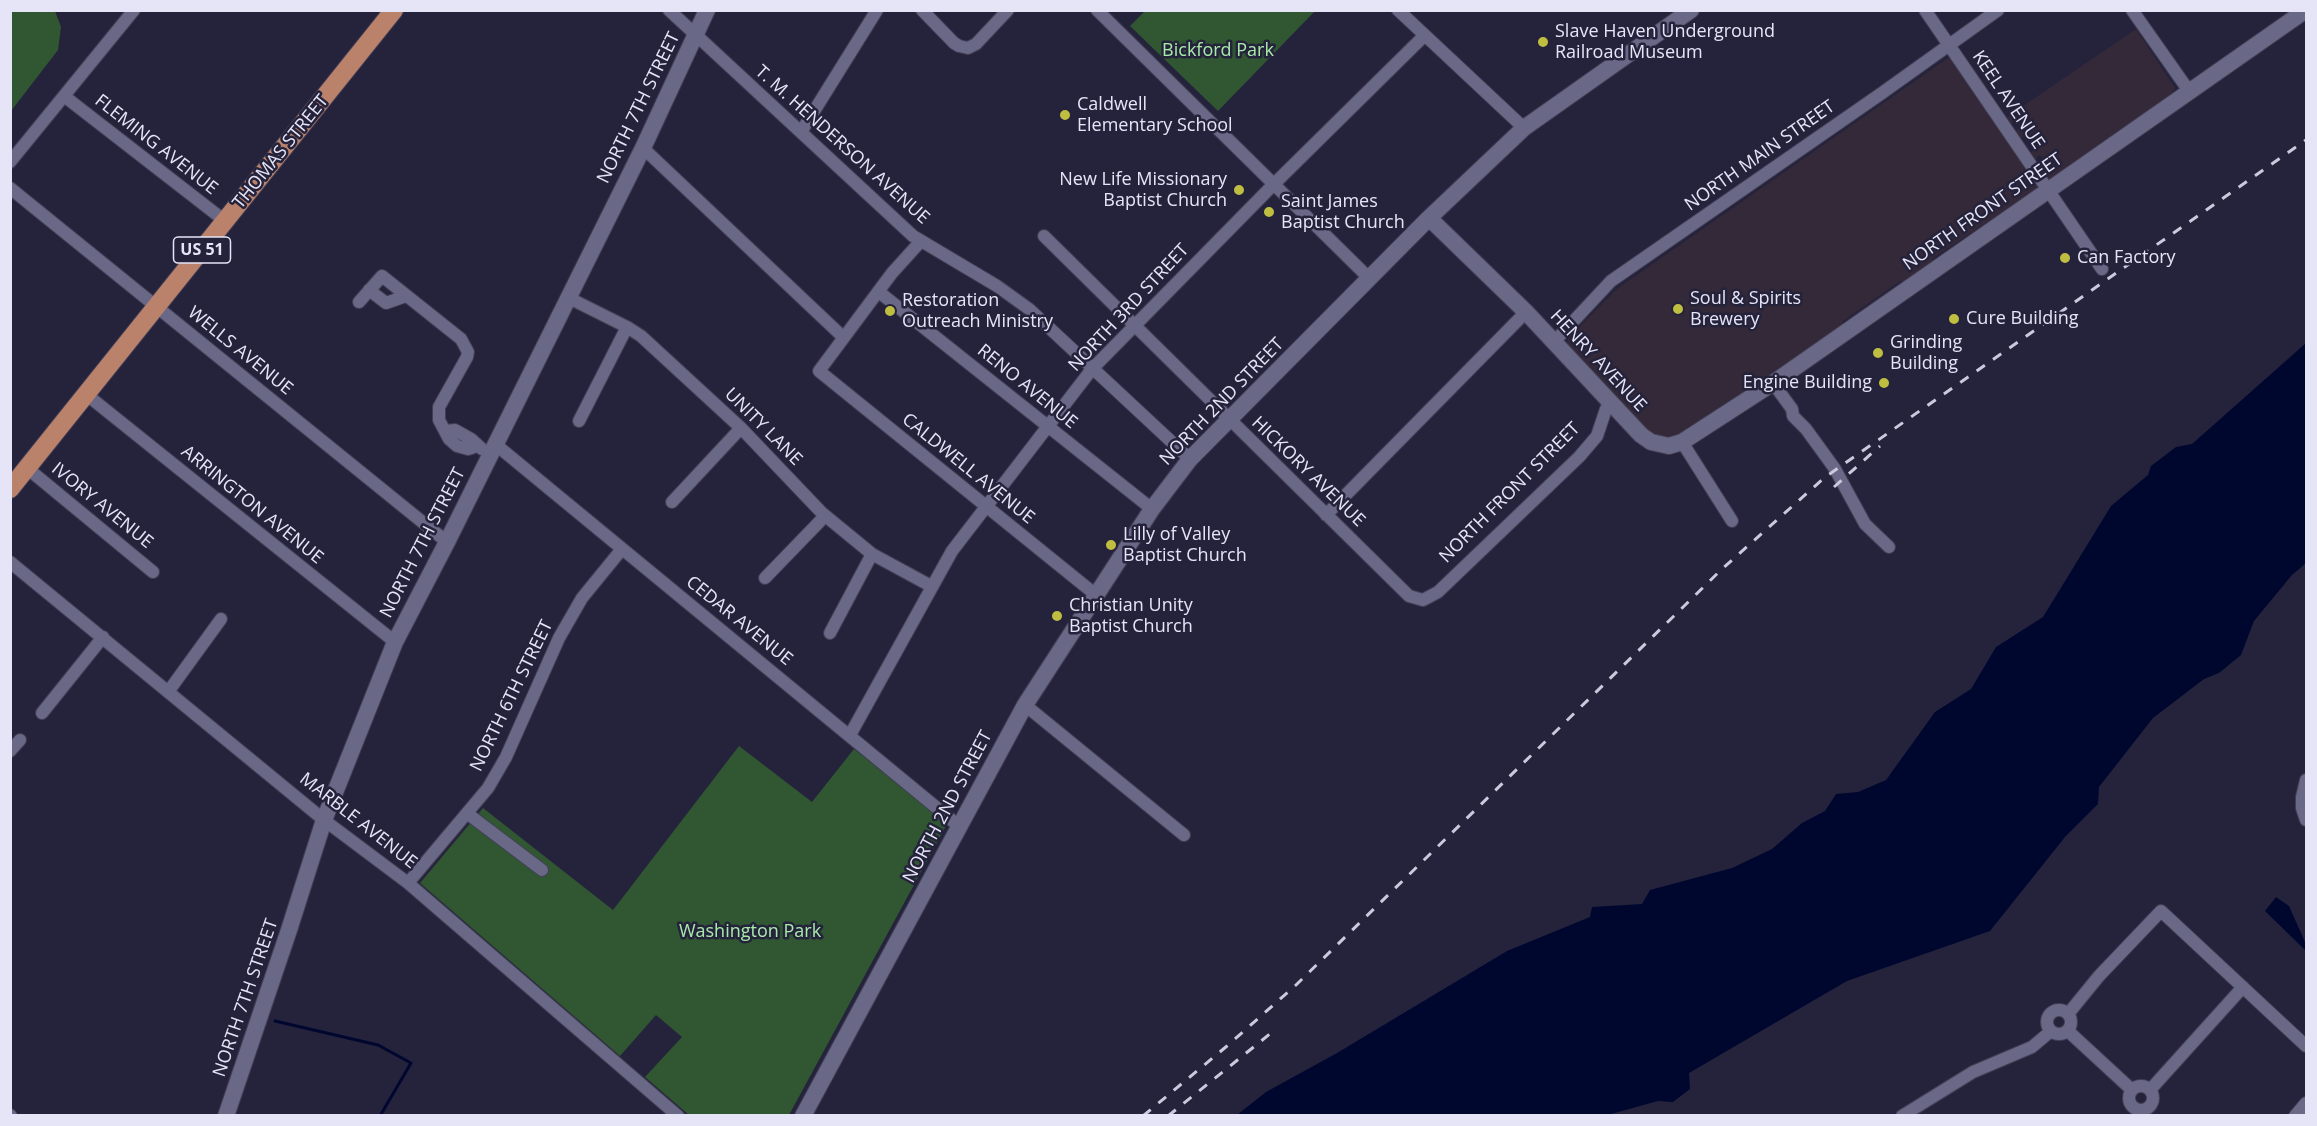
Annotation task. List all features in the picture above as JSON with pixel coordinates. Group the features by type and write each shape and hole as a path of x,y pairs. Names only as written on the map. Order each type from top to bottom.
{"main road":[{"name":"THOMAS STREET","path":"10,489 394,10"}],"street":[{"name":"T. M. HENDERSON AVENUE","path":"669,10 895,221 921,241 997,286 1029,309 1190,459"},
{"name":"NORTH 7TH STREET","path":"226,1116 324,819 395,642 447,542 488,448 643,148 707,10"},
{"path":"801,132 877,10"},
{"path":"922,10 959,46 973,46 1008,10"},
{"path":"1097,10 1370,279"},
{"path":"1398,10 1524,128"},
{"name":"NORTH 2ND STREET","path":"803,1116 1025,705 1152,510 1190,459 1429,218 1524,128 1690,10"},
{"name":"KEEL AVENUE","path":"1925,10 2102,268"},
{"name":"NORTH MAIN STREET","path":"1553,343 1611,281 1998,10"},
{"path":"2133,10 2189,92"},
{"name":"NORTH FRONT STREET","path":"1682,442 1773,383 2306,10"},
{"path":"10,162 128,12"},
{"name":"NORTH 3RD STREET","path":"850,735 952,551 1092,369 1424,36"},
{"name":"FLEMING AVENUE","path":"64,96 225,221"},
{"path":"643,148 843,337 892,273 921,241"},
{"name":"WELLS AVENUE","path":"10,188 447,542"},
{"name":"HENRY AVENUE","path":"1429,218 1526,312 1641,435 1651,442 1669,446 1682,442"},
{"name":"HICKORY AVENUE","path":"1044,236 1410,596 1423,600"},
{"path":"359,302 382,276 406,296"},
{"path":"369,290 386,303 406,296"},
{"name":"RENO AVENUE","path":"879,292 1152,510"},
{"name":"CEDAR AVENUE","path":"406,296 461,339 468,352 439,407 439,420 445,431 454,430 488,448 622,549 960,827"},
{"name":"UNITY LANE","path":"567,297 641,336 741,428 825,516 872,554 931,586"},
{"path":"1326,515 1526,312"},
{"path":"579,421 627,327"},
{"name":"CALDWELL AVENUE","path":"843,337 819,370 986,508 1096,595"},
{"path":"1773,383 1792,409 1793,416 1806,429 1835,469 1865,524 1889,547"},
{"name":"ARRINGTON AVENUE","path":"87,395 395,642"},
{"name":"NORTH FRONT STREET","path":"1423,600 1438,592 1579,458 1597,436 1606,409 1611,403"},
{"path":"672,502 741,428"},
{"path":"1682,442 1732,521"},
{"name":"IVORY AVENUE","path":"27,468 153,572"},
{"path":"765,578 825,516"},
{"name":"NORTH 6TH STREET","path":"408,883 488,789 506,758 559,638 582,598 622,549"},
{"path":"830,633 872,554"},
{"name":"MARBLE AVENUE","path":"10,562 324,819 408,883 678,1116"},
{"path":"168,692 221,619"},
{"path":"42,712 103,637"},
{"path":"1025,705 1184,835"},
{"path":"10,751 20,740"},
{"path":"2307,780 2302,797 2302,808 2307,820"},
{"path":"468,814 543,870"},
{"path":"2068,1014 2161,911 2307,1046"},
{"path":"2150,1090 2243,987"},
{"path":"2059,1010 2068,1014 2072,1022 2068,1031 2060,1035 2051,1032 2047,1023 2050,1014 2059,1010"},
{"path":"2068,1031 2132,1090"},
{"path":"1902,1116 1921,1110 1973,1072 2032,1047 2051,1032"},
{"path":"2141,1086 2150,1090 2154,1111 2129,1111 2132,1090 2141,1086"},
{"path":"2295,1116 2307,1103"}],"shaded area":[{"path":"2136,29 2175,88 2171,94 2138,117 2138,120 2131,126 2126,125 2061,171 2061,175 2048,181 2043,174 2048,165 2039,155 2035,160 2031,157 2035,147 2028,137 2018,137 2016,133 2019,126 2015,119 2010,126 2007,117"},
{"path":"1948,58 1954,62 2037,184 2037,189 1933,258 1931,264 1906,282 1900,281 1843,321 1841,327 1725,406 1672,438 1648,435 1567,345 1568,338 1618,288"}],"green space":[{"path":"11,10 55,11 61,27 58,50 11,111"},
{"name":"Bickford Park","path":"1146,10 1315,11 1218,111 1130,26"},
{"name":"Washington Park","path":"739,746 812,802 854,749 947,824 789,1115 689,1115 645,1077 682,1037 656,1015 620,1056 420,883 483,808 613,910"}],"water":[{"path":"2306,343 2306,563 2292,575 2254,621 2241,655 2219,673 2204,679 2153,718 2099,787 2098,804 2065,837 1990,931 1847,981 1689,1073 1690,1089 1673,1102 1658,1101 1604,1116 1237,1115 1266,1092 1337,1053 1507,951 1590,917 1592,907 1642,904 1650,890 1732,868 1772,849 1802,823 1825,811 1836,794 1858,792 1886,780 1935,712 1971,689 1996,647 2043,617 2111,506 2148,475 2151,466 2176,447 2192,444"},
{"path":"2276,897 2289,906 2306,944 2306,951 2265,911"}],"waterway":[{"path":"275,1021 378,1045 411,1063 380,1116"}],"railway":[{"path":"1143,1116 1296,985 1722,569 1824,478 2306,140"},
{"path":"1834,487 1880,446"},
{"path":"1168,1116 1276,1029"}],"place":[{"name":"Slave Haven Underground Railroad Museum","path":"1543,42"},
{"name":"Caldwell Elementary School","path":"1065,115"},
{"name":"New Life Missionary Baptist Church","path":"1239,190"},
{"name":"Saint James Baptist Church","path":"1269,212"},
{"name":"Can Factory","path":"2065,258"},
{"name":"Soul & Spirits Brewery","path":"1678,309"},
{"name":"Restoration Outreach Ministry","path":"890,311"},
{"name":"Cure Building","path":"1954,319"},
{"name":"Grinding Building","path":"1878,353"},
{"name":"Engine Building","path":"1884,383"},
{"name":"Lilly of Valley Baptist Church","path":"1111,545"},
{"name":"Christian Unity Baptist Church","path":"1057,616"}]}
